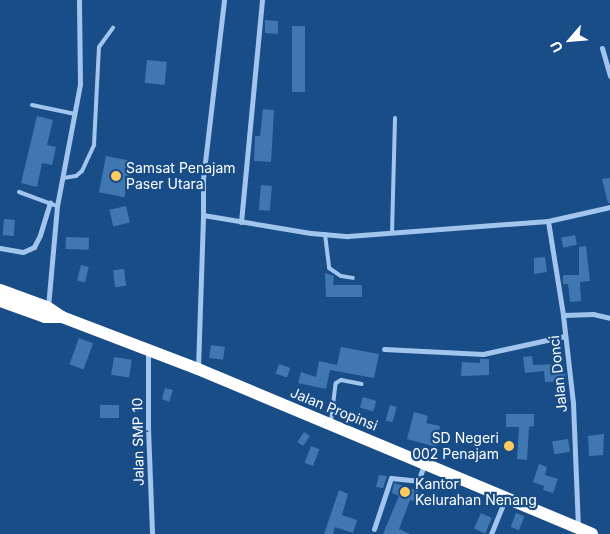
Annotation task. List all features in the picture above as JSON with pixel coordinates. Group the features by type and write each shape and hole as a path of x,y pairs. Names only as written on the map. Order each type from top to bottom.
{"highway":[{"name":"Jalan Propinsi","path":"0,290 46,312 198,369 578,526 592,534"},
{"path":"0,301 46,312"}],"street":[{"path":"46,312 58,206 80,84 79,0"},
{"path":"198,369 203,179 224,0"},
{"path":"241,222 262,0"},
{"path":"602,48 610,76"},
{"path":"0,248 23,252 34,247 40,235 50,203"},
{"path":"203,215 348,236 548,221 610,208"},
{"name":"Jalan Donci","path":"548,221 563,315 576,450 578,526"},
{"path":"563,315 593,314 610,318"},
{"path":"384,349 483,354 565,336"},
{"name":"Jalan SMP 10","path":"148,350 148,428 152,534"},
{"path":"374,529 391,478 418,481 425,463"},
{"path":"491,534 506,496"}],"lane":[{"path":"63,178 76,176 82,171 94,145 99,47 113,28"},
{"path":"32,105 75,114"},
{"path":"392,233 395,118"},
{"path":"18,192 58,206"},
{"path":"325,234 329,268 341,276 353,278"},
{"path":"330,424 336,383 341,380 362,384"}],"building":[{"path":"265,20 278,21 278,34 265,33"},
{"path":"292,26 305,26 305,92 292,92"},
{"path":"147,60 167,62 164,85 145,83"},
{"path":"263,109 274,110 271,162 254,161 255,136 260,136"},
{"path":"37,116 53,120 47,145 56,147 52,165 42,163 37,187 21,183"},
{"name":"Samsat Penajam Paser Utara","path":"106,156 132,161 124,197 99,192"},
{"path":"610,178 610,203 608,203 602,179"},
{"path":"261,185 272,186 270,211 259,210"},
{"path":"126,206 130,223 113,226 109,210"},
{"path":"4,219 15,220 14,236 3,235"},
{"path":"575,235 577,245 563,247 561,238"},
{"path":"66,237 89,238 89,250 66,249"},
{"path":"586,246 590,281 580,282 581,301 570,302 568,284 563,284 563,275 579,275 579,247"},
{"path":"545,257 547,272 534,274 534,258"},
{"path":"81,265 89,267 85,282 77,281"},
{"path":"124,269 126,286 115,287 113,270"},
{"path":"325,273 334,276 333,285 362,285 362,297 326,297"},
{"path":"79,338 93,343 84,369 69,364"},
{"path":"211,345 225,347 223,360 209,358"},
{"path":"341,347 379,354 374,378 330,370 326,389 298,383 301,372 316,377 319,361 337,365"},
{"path":"532,356 533,365 557,364 557,374 565,373 566,381 545,382 544,371 525,373 523,357"},
{"path":"114,357 132,360 129,378 111,375"},
{"path":"480,359 489,359 489,375 461,376 462,362 480,363"},
{"path":"279,364 290,368 287,378 276,373"},
{"path":"165,388 173,390 169,402 162,399"},
{"path":"363,397 376,401 373,412 360,408"},
{"path":"100,405 119,405 119,418 100,418"},
{"path":"390,405 397,407 392,422 386,420"},
{"path":"414,412 428,416 426,423 440,426 436,447 407,439"},
{"path":"506,414 534,414 534,426 529,427 527,460 517,459 519,427 506,427"},
{"path":"304,432 310,436 303,446 297,442"},
{"path":"604,434 603,455 589,456 588,436"},
{"path":"568,439 570,452 554,454 552,442"},
{"path":"311,446 319,449 313,466 305,463"},
{"path":"539,464 547,467 545,475 558,479 553,493 543,490 544,486 533,482"},
{"path":"379,475 387,476 383,488 376,487"},
{"path":"394,483 419,491 415,501 410,500 399,529 410,534 383,534 399,496 392,493"},
{"path":"339,490 348,494 342,515 357,520 353,533 335,527 333,534 324,534"},
{"path":"481,513 492,518 485,533 474,529"},
{"path":"516,513 524,516 519,530 511,527"}],"place":[{"name":"Samsat Penajam Paser Utara","path":"116,176"},
{"name":"SD Negeri 002 Penajam","path":"509,446"},
{"name":"Kantor Kelurahan Nenang","path":"405,492"}]}
